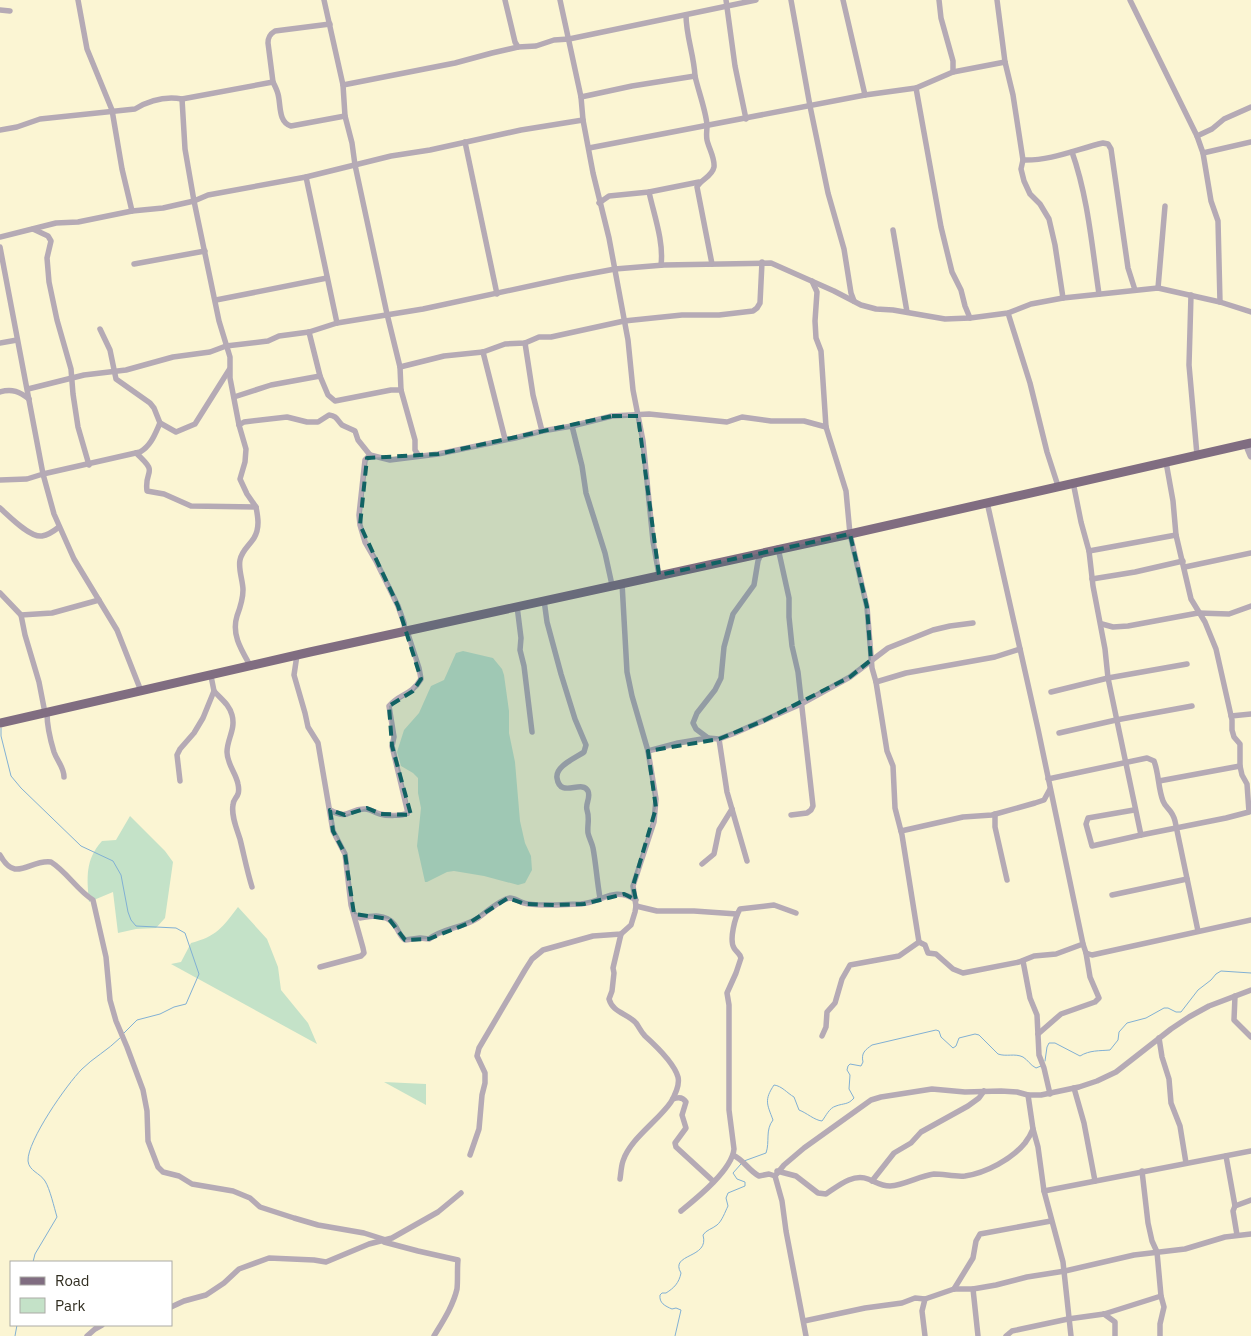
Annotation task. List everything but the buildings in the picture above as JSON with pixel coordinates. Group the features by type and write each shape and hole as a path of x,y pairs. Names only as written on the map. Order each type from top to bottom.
{"main road":[{"path":"0,723 516,606 850,534 1248,443"}],"street":[{"path":"78,0 87,49 112,110 122,169 132,211"},
{"path":"324,0 343,85 344,116 352,143 355,165 400,367 401,390 413,431 415,450 419,456"},
{"path":"505,0 518,48"},
{"path":"560,0 581,98 583,120 599,203 609,238 628,340 633,390 643,441 653,541 659,575"},
{"path":"343,85 455,63 518,48 536,46 554,40 568,39 686,15 726,3 756,0"},
{"path":"791,0 828,193 844,248 854,302"},
{"path":"843,0 865,95"},
{"path":"939,0 941,18 953,61 953,72"},
{"path":"997,0 1005,62 1013,95 1023,160 1021,169 1030,194 1040,204 1049,219 1063,298"},
{"path":"1130,0 1197,136 1203,153 1210,201 1218,221 1220,302"},
{"path":"726,3 735,66 746,119"},
{"path":"0,10 10,11"},
{"path":"599,203 609,196 649,192 699,182 710,175 714,167 706,134 707,125 694,76 694,60 688,37 686,15"},
{"path":"330,24 275,31 271,34 268,38 268,43 273,82 278,93 282,118 291,126 344,116"},
{"path":"589,148 865,95 916,88 953,72 1005,62"},
{"path":"581,98 632,86 694,76"},
{"path":"0,130 18,127 40,119 135,109 145,103 167,97 182,99 273,82"},
{"path":"916,88 941,227 952,272 961,290 964,306 970,318"},
{"path":"182,99 185,149 194,200 230,357 234,397 246,449 245,462 240,478 247,494 256,507 259,521 254,538 242,552 239,562 243,598 235,625 235,633 251,667"},
{"path":"1197,136 1212,129 1224,118 1251,107"},
{"path":"0,237 56,223 78,222 132,211 162,208 208,195 306,177 391,156 583,120"},
{"path":"465,142 497,294"},
{"path":"1203,153 1251,142"},
{"path":"1023,160 1072,152 1103,143 1108,144 1128,268 1135,290"},
{"path":"1072,152 1079,170 1099,294"},
{"path":"306,177 338,323"},
{"path":"699,182 697,187 712,264"},
{"path":"649,192 660,242 661,265"},
{"path":"1158,288 1165,206"},
{"path":"33,229 48,236 51,241 47,258 49,282 57,320 71,369 78,427 88,465"},
{"path":"892,230 908,312"},
{"path":"0,247 48,494 59,527 74,559 117,630 141,691"},
{"path":"134,264 205,251"},
{"path":"400,367 444,356 483,352 505,344 526,343 539,337 551,337 624,321 682,314 720,314 752,311 760,303 762,262"},
{"path":"28,389 84,375 126,370 173,357 210,352 226,346 268,341 279,336 309,332 338,323 423,309 614,269 661,265 771,263 854,302 876,309 908,312 945,319 1008,313 1031,304 1063,298 1158,288 1176,293 1191,294 1251,312"},
{"path":"216,300 327,278"},
{"path":"812,281 817,292 816,338 821,351 826,427 846,491 850,534 867,606 871,660 887,751 893,766 895,808 901,831 918,942"},
{"path":"1191,294 1188,365 1197,455"},
{"path":"1008,313 1030,383 1047,452 1058,486"},
{"path":"100,329 110,350 116,380 135,392 142,400 150,403 160,423 176,432 193,426 230,369"},
{"path":"309,332 320,376 328,395 335,401 401,390"},
{"path":"0,343 17,340"},
{"path":"526,343 533,396 542,431"},
{"path":"483,352 505,439"},
{"path":"234,397 271,385 320,376"},
{"path":"0,392 16,391 29,399"},
{"path":"239,425 244,422 287,417 307,422 318,422 328,415 332,415 338,418 340,423 355,431 358,440 370,456 390,460 438,454 612,416 649,414 727,422 742,417 771,421 804,421 826,427"},
{"path":"0,480 28,479 136,453 146,449 160,423"},
{"path":"572,426 582,466 586,493 605,553 612,585"},
{"path":"1248,443 1251,456"},
{"path":"136,453 150,469 146,487 149,493 164,494 191,506 256,507"},
{"path":"330,810 337,814 345,815 367,808 381,814 404,815 408,813 392,746 394,737 389,706 413,691 421,679 398,606 366,542 360,525 359,515 365,460 370,456"},
{"path":"1134,810 1088,818 1086,824 1092,846 1249,812 1247,784 1240,766 1240,744 1234,737 1232,730 1231,716 1216,649 1205,622 1198,614 1191,599 1176,534 1174,501 1166,462"},
{"path":"1073,482 1089,551 1116,720 1134,810 1141,834"},
{"path":"987,502 1090,977 1099,998 1095,1002 1061,1014 1038,1034"},
{"path":"0,508 24,529 37,536 44,536 59,527"},
{"path":"1089,551 1176,534"},
{"path":"778,548 789,598 792,646 798,672 812,806 811,810 807,813 791,815"},
{"path":"708,738 696,729 693,723 721,678 724,647 733,614 754,585 758,561 762,552"},
{"path":"1092,579 1251,553"},
{"path":"620,1180 623,1160 627,1151 673,1100 678,1086 678,1078 674,1069 653,1041 644,1035 636,1023 616,1010 609,999 614,979 613,968 621,934 631,925 636,903 633,886 654,822 656,808 648,751 627,672 622,583"},
{"path":"0,593 21,615 46,713 54,755 60,762 64,777"},
{"path":"21,615 52,613 99,600"},
{"path":"544,600 547,622 561,674 575,719 586,745 584,752 562,767 557,773 557,780 566,789 580,786 588,791 589,797 586,805 590,816 588,832 592,845 600,898"},
{"path":"516,606 521,638 520,650 524,666 532,732"},
{"path":"1102,624 1114,627 1128,626 1198,614 1229,614 1251,606"},
{"path":"648,751 678,743 708,738 719,739 801,704 850,677 888,648 933,630 973,623"},
{"path":"876,682 912,672 995,657 1020,649"},
{"path":"297,655 294,675 308,727 318,743 334,831 345,854 354,914 364,953 361,956 348,960 320,966"},
{"path":"1051,692 1108,678 1188,664"},
{"path":"180,781 177,755 203,718 214,691 211,676"},
{"path":"214,691 228,704 232,714 234,729 229,740 227,752 229,762 235,772 239,795 232,806 234,821 252,887"},
{"path":"1059,733 1192,706"},
{"path":"1231,716 1251,714"},
{"path":"719,739 724,776 747,861"},
{"path":"1048,779 1125,762 1151,759 1157,768 1163,803 1173,814 1198,931"},
{"path":"1159,781 1240,766"},
{"path":"901,831 963,817 995,814 1044,800 1050,789"},
{"path":"702,864 714,854 719,830 732,809"},
{"path":"995,814 995,827 1007,880"},
{"path":"0,855 4,863 12,869 28,868 43,862 51,862 72,879 82,893 93,900 106,957 110,1000 143,1090 147,1111 148,1141 158,1167 163,1172 179,1176 192,1184 233,1191 250,1198 260,1207 294,1218 318,1225 364,1233 383,1241 458,1260 457,1288 445,1318 434,1336"},
{"path":"1112,895 1187,879"},
{"path":"354,914 360,918 373,915 389,919 400,936 405,940 429,939 437,933 479,917 485,911 508,898 525,904 584,904 613,894 624,894 636,903 657,911 737,914"},
{"path":"681,1211 713,1181 733,1155 734,1149 728,1110 729,1006 727,993 742,958 733,946 733,929 737,914 740,909 774,905 796,914"},
{"path":"1086,952 1092,955 1251,920"},
{"path":"470,1155 479,1129 485,1083 485,1074 478,1056 479,1048 525,970 543,950 593,936 621,934"},
{"path":"918,942 925,945 928,953 936,954 953,969 963,973 1023,961 1034,956 1056,954 1083,944"},
{"path":"822,1036 826,1027 827,1012 835,1003 842,979 850,966 899,956 918,942"},
{"path":"1023,961 1030,998 1037,1015 1039,1055 1050,1094"},
{"path":"776,1174 804,1148 871,1100 932,1089 965,1092 1017,1092 1028,1095 1050,1094 1074,1088 1097,1081 1116,1072 1189,1017 1251,990"},
{"path":"1235,996 1234,1020 1251,1037"},
{"path":"1159,1038 1169,1080 1171,1103 1180,1126 1186,1162"},
{"path":"1074,1088 1084,1122 1095,1181"},
{"path":"872,1181 894,1153 911,1143 921,1132 968,1106 979,1098 984,1091"},
{"path":"1028,1095 1044,1190 1061,1252 1071,1336"},
{"path":"673,1100 682,1098 686,1102 682,1115 686,1128 675,1143 676,1146 713,1181"},
{"path":"733,1155 744,1161 750,1170 759,1176 769,1174 796,1176 818,1193 826,1194 842,1183 858,1177 891,1186 935,1174 965,1176 984,1170 1002,1161 1026,1142 1033,1129"},
{"path":"1044,1190 1251,1151"},
{"path":"1226,1156 1235,1206 1237,1235"},
{"path":"1142,1171 1148,1224 1157,1252 1161,1296 1164,1307 1160,1324 1160,1336"},
{"path":"776,1174 806,1336"},
{"path":"172,1307 206,1295 224,1283 239,1269 269,1258 326,1262 383,1241 438,1212 461,1193"},
{"path":"1235,1206 1251,1200"},
{"path":"954,1290 973,1258 976,1241 980,1234 1051,1221"},
{"path":"804,1321 865,1308 902,1303 915,1298 925,1299 954,1290 996,1285 1027,1277 1185,1248 1237,1235 1251,1234"},
{"path":"973,1289 978,1336"},
{"path":"1006,1336 1012,1331 1068,1319 1104,1314 1161,1296"},
{"path":"925,1299 922,1311 925,1336"},
{"path":"1104,1314 1115,1322 1115,1336"},
{"path":"87,1336 100,1326"}],"highlighted area":[{"path":"612,416 638,416 659,575 850,534 867,607 871,660 850,677 763,721 719,739 648,751 656,808 633,886 636,900 624,894 584,904 554,905 525,904 508,898 469,923 429,939 405,940 389,919 354,914 345,854 333,831 330,810 345,815 367,808 381,814 411,815 392,746 389,706 413,691 421,679 398,606 360,525 367,458 438,454"}],"green space":[{"path":"463,651 493,658 502,669 504,675 520,821 525,843 531,856 532,870 525,883 518,885 484,876 454,871 447,872 425,882 417,846 421,808 418,778 401,766 397,752 404,730 419,713 431,686 444,680 456,653"},
{"path":"130,816 165,851 173,862 165,918 156,928 136,929 118,933 113,892 89,902 88,869 96,848 102,841 116,840"},
{"path":"238,907 267,939 278,967 281,990 308,1023 317,1044 171,964 181,962 191,943 213,934"},
{"path":"384,1082 426,1084 426,1105"}],"waterway":[{"path":"1,728 1,736 11,776 81,846 113,861 121,875 128,912 136,926 176,928 185,933 199,974 186,1004 137,1020 124,1033"},
{"path":"1045,1061 1049,1043 1055,1043 1080,1056 1091,1052 1110,1050 1118,1040 1119,1032 1127,1023 1146,1018 1164,1008 1181,1012 1198,990 1221,971 1251,973"},
{"path":"744,1161 766,1153 768,1132 773,1120 768,1106 768,1098 774,1085 782,1088 794,1097 799,1110 822,1121 831,1108 848,1103 854,1098 849,1089 850,1075 847,1070 848,1066 850,1064 861,1066 864,1052 872,1045 936,1030 953,1048 956,1046 959,1038 975,1034 979,1035 998,1054 1020,1056 1036,1068 1041,1066"},
{"path":"33,1261 35,1254 57,1217 45,1181 32,1170 29,1164 29,1152 49,1113 75,1076 120,1038"},
{"path":"675,1336 681,1310 672,1309 665,1305 660,1300 660,1295 676,1285 681,1273 680,1262 701,1248 704,1243 703,1235 720,1221 728,1206 726,1198 728,1193 745,1186 745,1182 737,1179 733,1173 741,1164"},
{"path":"15,1336 17,1326"}]}
